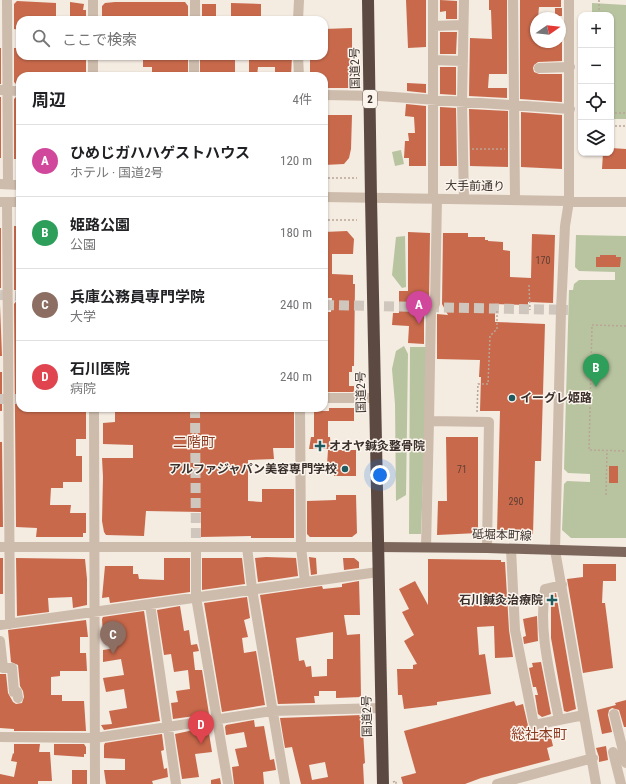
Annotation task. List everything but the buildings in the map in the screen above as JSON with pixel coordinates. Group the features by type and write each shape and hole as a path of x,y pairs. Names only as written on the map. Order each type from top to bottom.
{"highway":[{"name":"国道2号","path":"368,0 370,198 383,784"}],"main road":[{"name":"砥堀本町線","path":"378,548 426,547 626,552"}],"street":[{"path":"7,0 4,90 4,184 16,185"},
{"path":"93,0 93,16"},
{"path":"195,0 195,16"},
{"path":"298,16 299,0"},
{"path":"426,547 432,308 435,304 433,0"},
{"path":"464,0 462,61 464,199"},
{"path":"513,0 515,200"},
{"path":"569,0 569,201 565,226 555,550 596,784"},
{"path":"433,26 463,25"},
{"path":"93,60 93,72"},
{"path":"194,60 194,72"},
{"path":"298,60 298,72"},
{"path":"433,60 462,61"},
{"path":"539,68 570,68"},
{"path":"4,90 16,91"},
{"path":"328,95 370,96 570,109"},
{"name":"大手前通り","path":"328,197 626,202"},
{"path":"16,202 4,202 5,624 378,572"},
{"path":"328,398 375,398"},
{"path":"94,412 95,784"},
{"path":"300,412 300,547 305,582"},
{"path":"429,421 489,422 487,548"},
{"path":"4,547 378,548"},
{"path":"196,547 196,597 228,784"},
{"path":"247,547 252,589 285,784"},
{"path":"511,549 515,630 534,725 584,715"},
{"path":"559,720 545,643 542,608 545,589 562,585"},
{"path":"150,604 176,784"},
{"path":"0,641 3,668 12,668 14,692 17,692 18,698"},
{"path":"0,737 95,738 272,711 381,708"},
{"path":"614,714 623,734 615,751 622,779"},
{"path":"615,751 626,763"},
{"path":"497,784 518,781 592,758"}],"path":[{"path":"599,0 599,12"},
{"path":"614,113 626,113"},
{"path":"614,126 626,126"},
{"path":"463,150 514,149"},
{"path":"328,178 357,178"},
{"path":"328,220 357,220"},
{"path":"529,286 530,310"},
{"path":"476,422 478,384 488,384 490,336 497,329 497,309"},
{"path":"626,326 592,325 588,450 626,451"},
{"path":"606,495 607,450"}],"green space":[{"path":"592,3 626,5 626,119 614,119 614,12 592,12"},
{"path":"401,150 404,164 395,166 392,152"},
{"path":"576,235 626,236 626,538 571,538 562,530 564,484 567,481 590,482 590,474 568,473 564,469 569,290 573,290 574,284 579,280 615,280 615,272 579,271 575,267"},
{"path":"405,236 406,287 402,288 392,275 396,237"},
{"path":"404,346 408,354 406,495 396,501 395,404 392,369 396,351"},
{"path":"410,347 428,347 421,534 409,534"}],"tunnel":[{"path":"0,295 16,296"},
{"path":"328,305 568,310"},
{"path":"0,399 16,399"},
{"path":"195,412 196,547"}],"place":[{"name":"ひめじガハハゲストハウス","path":"419,324"},
{"name":"姫路公園","path":"596,387"},
{"name":"イーグレ姫路","path":"512,398"},
{"name":"オオヤ鍼灸整骨院","path":"320,446"},
{"name":"アルファジャパン美容専門学校","path":"345,469"},
{"name":"石川鍼灸治療院","path":"552,600"},
{"name":"兵庫公務員専門学院","path":"113,654"},
{"name":"石川医院","path":"201,744"}],"district":[{"name":"二階町","path":"194,442"},
{"name":"総社本町","path":"539,734"}]}
